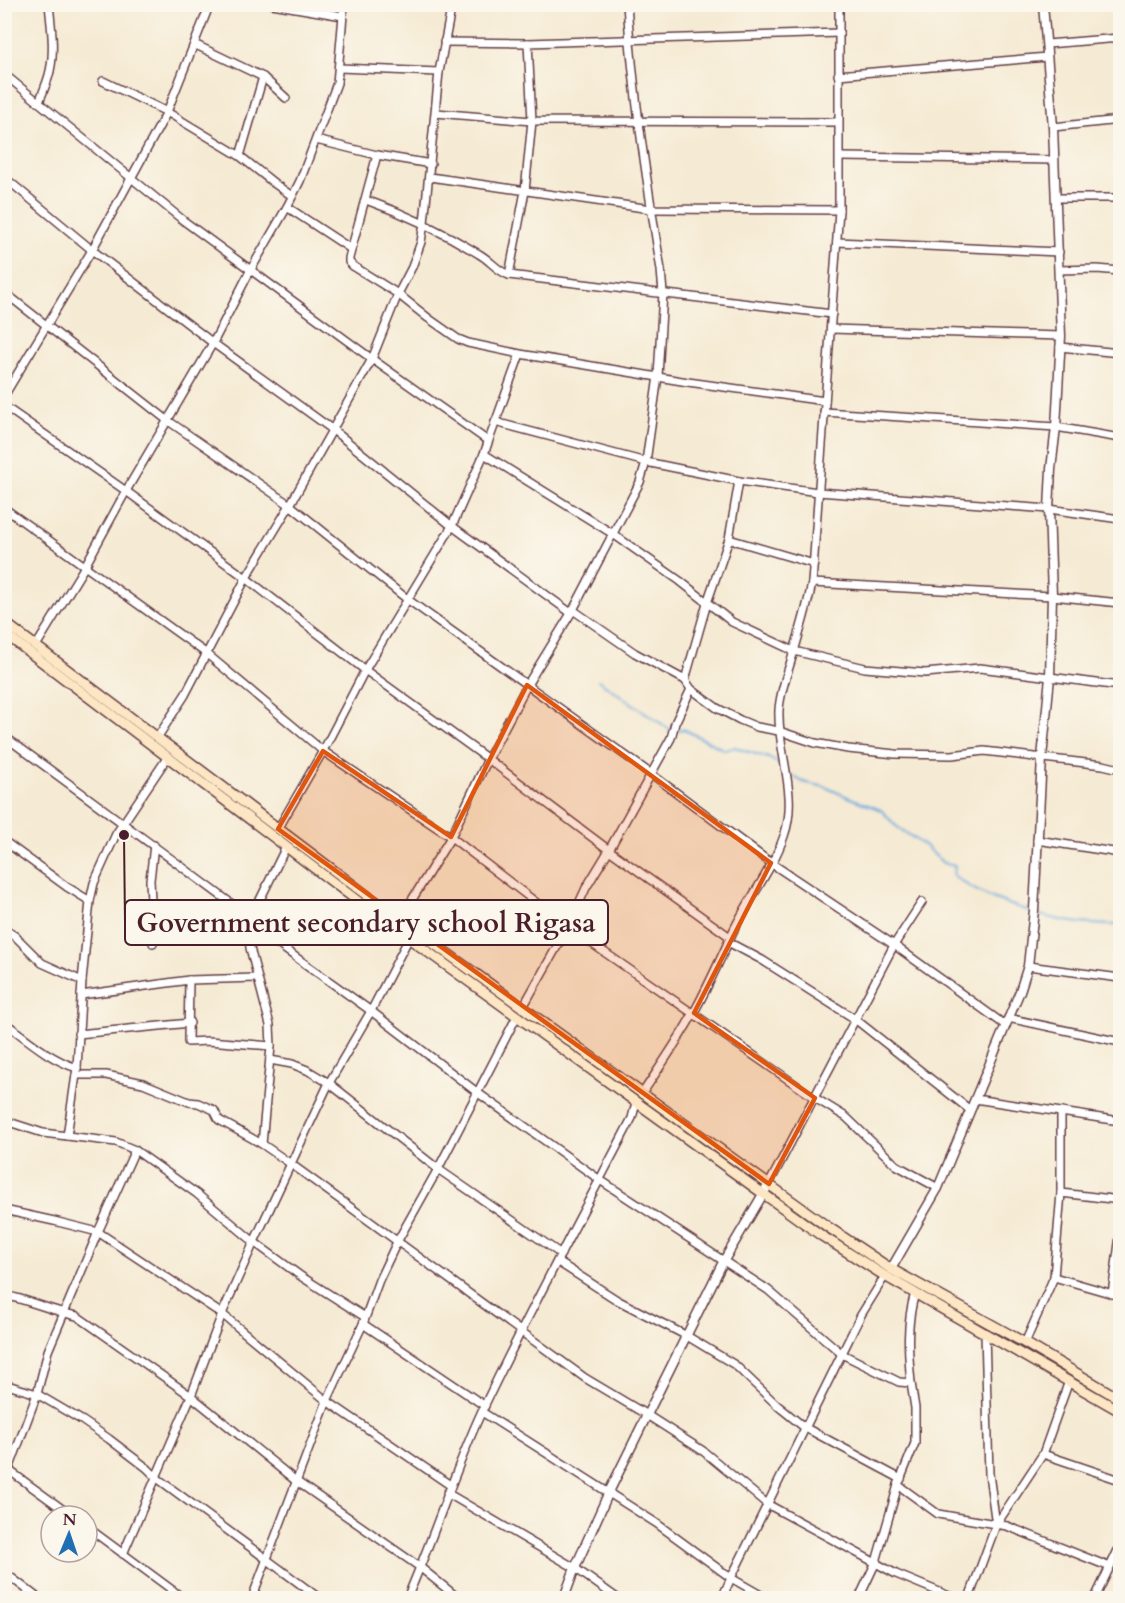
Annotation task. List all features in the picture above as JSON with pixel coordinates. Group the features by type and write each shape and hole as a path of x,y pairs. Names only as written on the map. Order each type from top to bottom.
{"main road":[{"path":"4,622 400,919 520,1012 766,1188 828,1227 915,1293 1024,1343 1120,1399"},
{"path":"4,633 409,938 520,1012"},
{"path":"888,1272 958,1312 985,1333 1120,1412"}],"street":[{"path":"39,102 52,61 49,4"},
{"path":"4,396 92,250 166,112 210,4"},
{"path":"272,4 343,16"},
{"path":"36,646 85,566 213,343 300,181 337,83 344,4"},
{"path":"157,738 184,695 246,578 372,359 398,294 412,267 421,242 424,223 439,72 452,4"},
{"path":"400,919 451,837 488,759 527,686 572,611 613,534 640,482 646,462 658,376 663,292 639,122 627,4"},
{"path":"407,1599 450,1485 520,1332 632,1118 639,1099 694,1013 729,940 785,835 789,800 779,731 779,707 812,583 839,210 839,4"},
{"path":"722,1599 861,1314 938,1188 1020,992 1028,966 1034,909 1042,758 1050,677 1052,596 1049,509 1061,336 1053,127 1043,4"},
{"path":"444,42 528,43 839,33"},
{"path":"1047,44 1120,38"},
{"path":"510,275 525,191 532,121 528,43"},
{"path":"194,44 263,77 286,98"},
{"path":"838,75 1047,57"},
{"path":"339,68 439,72"},
{"path":"4,74 184,221 250,271 488,441"},
{"path":"240,156 263,77"},
{"path":"103,81 166,112 240,156 292,196"},
{"path":"436,113 532,121 838,122"},
{"path":"1053,127 1120,120"},
{"path":"316,141 431,164"},
{"path":"377,155 349,262 398,294 458,339 520,354 728,388 825,401"},
{"path":"840,157 1054,160"},
{"path":"4,177 92,250 213,343 333,430 452,526 572,611 635,652 685,680 691,689 717,708 757,727 779,731 815,743 848,749 896,754 952,755 984,751 1120,769"},
{"path":"430,177 651,209 839,210"},
{"path":"1056,198 1120,198"},
{"path":"366,200 424,223 482,255 502,273 510,275 831,314"},
{"path":"287,207 351,249"},
{"path":"837,242 1059,252"},
{"path":"1059,270 1097,268 1120,271"},
{"path":"4,292 167,420 290,505 407,599 650,773 771,864 1007,1022 1120,1042"},
{"path":"831,329 1061,336"},
{"path":"1060,347 1120,353"},
{"path":"278,829 323,751 365,670 452,526 484,454 520,354"},
{"path":"4,406 246,578 365,670 729,940 855,1019 970,1110"},
{"path":"824,412 1056,427 1120,438"},
{"path":"495,422 646,462 739,481 818,492 1049,509 1120,519"},
{"path":"484,454 613,534 680,581 732,622 794,651 865,669 925,673 980,668 1120,686"},
{"path":"685,680 707,603 729,539 739,481"},
{"path":"4,508 207,654 323,751 451,837 568,927 815,1098 846,1117 897,1164 938,1188"},
{"path":"729,539 813,564"},
{"path":"812,583 1052,596 1120,603"},
{"path":"252,1599 327,1401 397,1242 568,927 586,888 671,738 675,723 691,689"},
{"path":"5,739 154,845 251,918"},
{"path":"67,1136 76,1071 90,901 94,884 116,834 167,758"},
{"path":"1036,840 1120,853"},
{"path":"4,841 90,901"},
{"path":"153,943 150,880 154,845"},
{"path":"262,1144 271,1046 270,1025 250,948 249,928 251,918 286,847"},
{"path":"564,1599 609,1492 723,1262 815,1098 894,945 922,902"},
{"path":"249,928 269,938 371,1011 478,1093 600,1180 768,1290 842,1354 899,1382 911,1383"},
{"path":"4,929 15,936 42,963 82,981"},
{"path":"123,1554 157,1478 222,1314 254,1242 329,1083 371,1011 409,938"},
{"path":"1028,966 1120,978"},
{"path":"81,995 189,980 257,978"},
{"path":"189,980 188,1042 208,1041 271,1046"},
{"path":"4,1022 76,1071 143,1083 214,1110 219,1120 262,1144 291,1164 585,1378 703,1451 767,1504 896,1574 954,1599"},
{"path":"78,1034 190,1023"},
{"path":"270,1060 292,1064 329,1083 438,1169 617,1300 687,1336 735,1365 804,1427 899,1482 938,1514 1007,1526 1110,1567"},
{"path":"975,1099 1120,1121"},
{"path":"1024,1343 1054,1277 1061,1193 1061,1112"},
{"path":"4,1119 43,1133 116,1142 135,1150 197,1194 254,1242 483,1409 656,1523 731,1578 766,1599"},
{"path":"4,1483 37,1394 48,1351 135,1150"},
{"path":"1061,1193 1120,1200"},
{"path":"4,1210 98,1232 222,1314 327,1401 450,1485"},
{"path":"1112,1293 1120,1236"},
{"path":"1054,1277 1120,1296"},
{"path":"859,1599 876,1562 899,1482 915,1443 915,1408 908,1337 910,1310 915,1293"},
{"path":"4,1295 77,1316 191,1396 296,1481 420,1568 458,1599"},
{"path":"985,1333 989,1474 996,1525"},
{"path":"969,1599 996,1525 1043,1454 1069,1381"},
{"path":"4,1384 37,1394 84,1421 319,1599"},
{"path":"1043,1454 1120,1480"},
{"path":"7,1470 55,1504"},
{"path":"447,1493 575,1569 617,1599"},
{"path":"99,1536 183,1599"},
{"path":"1095,1599 1120,1546"},
{"path":"4,1572 38,1599"}],"highlighted area":[{"path":"527,685 771,863 694,1013 815,1098 769,1184 278,829 323,751 451,837"}],"waterway":[{"path":"598,680 672,731 683,729 725,750 735,747 767,757 783,768"},
{"path":"789,774 803,782 825,787 881,810 896,826 925,846 943,863 955,866 953,875 962,882 991,897 1032,912"},
{"path":"1037,914 1079,923 1120,925"}],"place":[{"name":"Government secondary school Rigasa","path":"124,835"}]}
